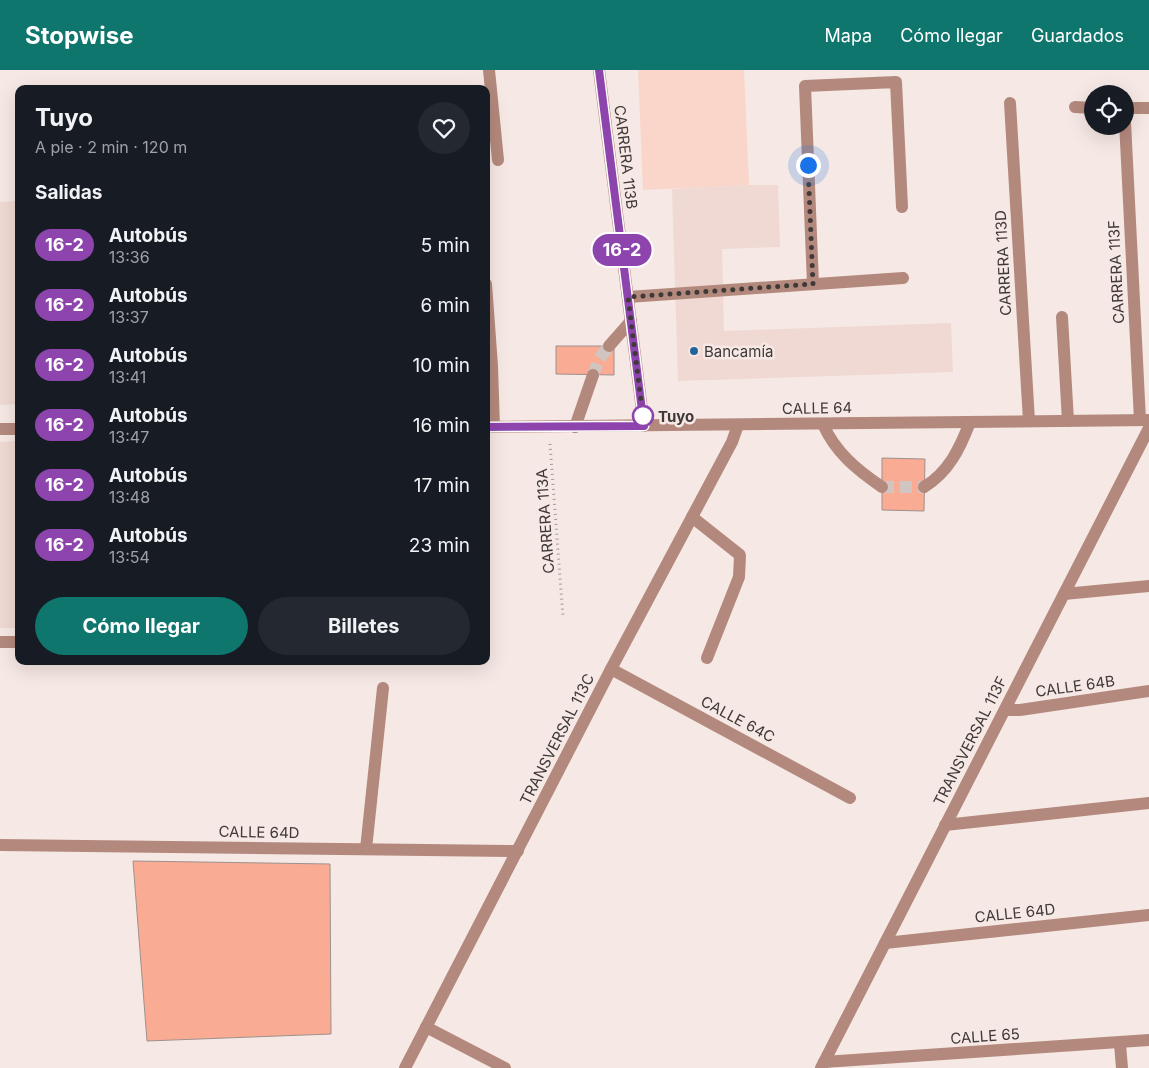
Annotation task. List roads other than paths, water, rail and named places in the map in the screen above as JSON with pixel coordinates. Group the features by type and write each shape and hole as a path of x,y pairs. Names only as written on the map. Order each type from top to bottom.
{"street":[{"path":"489,70 498,160"},
{"name":"CARRERA 113B","path":"599,70 644,426"},
{"path":"813,284 804,86 896,82 902,206"},
{"name":"CARRERA 113D","path":"1010,103 1029,421"},
{"path":"1075,108 1084,108"},
{"path":"1134,108 1149,108"},
{"name":"CARRERA 113F","path":"1126,135 1146,423"},
{"path":"628,297 903,278"},
{"path":"1062,317 1068,421"},
{"path":"609,346 631,321"},
{"path":"490,339 492,366 490,427"},
{"path":"575,427 593,375"},
{"name":"CALLE 64","path":"490,427 1029,421 1146,423"},
{"path":"924,487 936,480 951,462 970,422"},
{"name":"TRANSVERSAL 113F","path":"822,1065 1064,594 1146,423"},
{"path":"823,424 838,451 871,480 882,487"},
{"name":"TRANSVERSAL 113C","path":"405,1068 611,669 732,442 738,425"},
{"path":"0,429 15,429"},
{"path":"692,517 740,555 739,577 707,658"},
{"path":"1064,594 1149,586"},
{"path":"0,642 15,642"},
{"name":"CALLE 64C","path":"611,669 850,798"},
{"path":"366,849 383,688"},
{"name":"CALLE 64B","path":"1005,710 1020,710 1149,691"},
{"path":"945,825 1149,803"},
{"name":"CALLE 64D","path":"0,845 518,851"},
{"name":"CALLE 64D","path":"885,943 1149,915"},
{"path":"426,1027 505,1068"},
{"name":"CALLE 65","path":"822,1065 1120,1044 1149,1040"},
{"path":"1120,1044 1122,1068"}],"tunnel":[{"path":"593,375 599,359 609,346"},
{"path":"882,487 924,487"}],"place":[{"name":"Bancamía","path":"694,351"},
{"name":"Tuyo","path":"643,416"}]}
